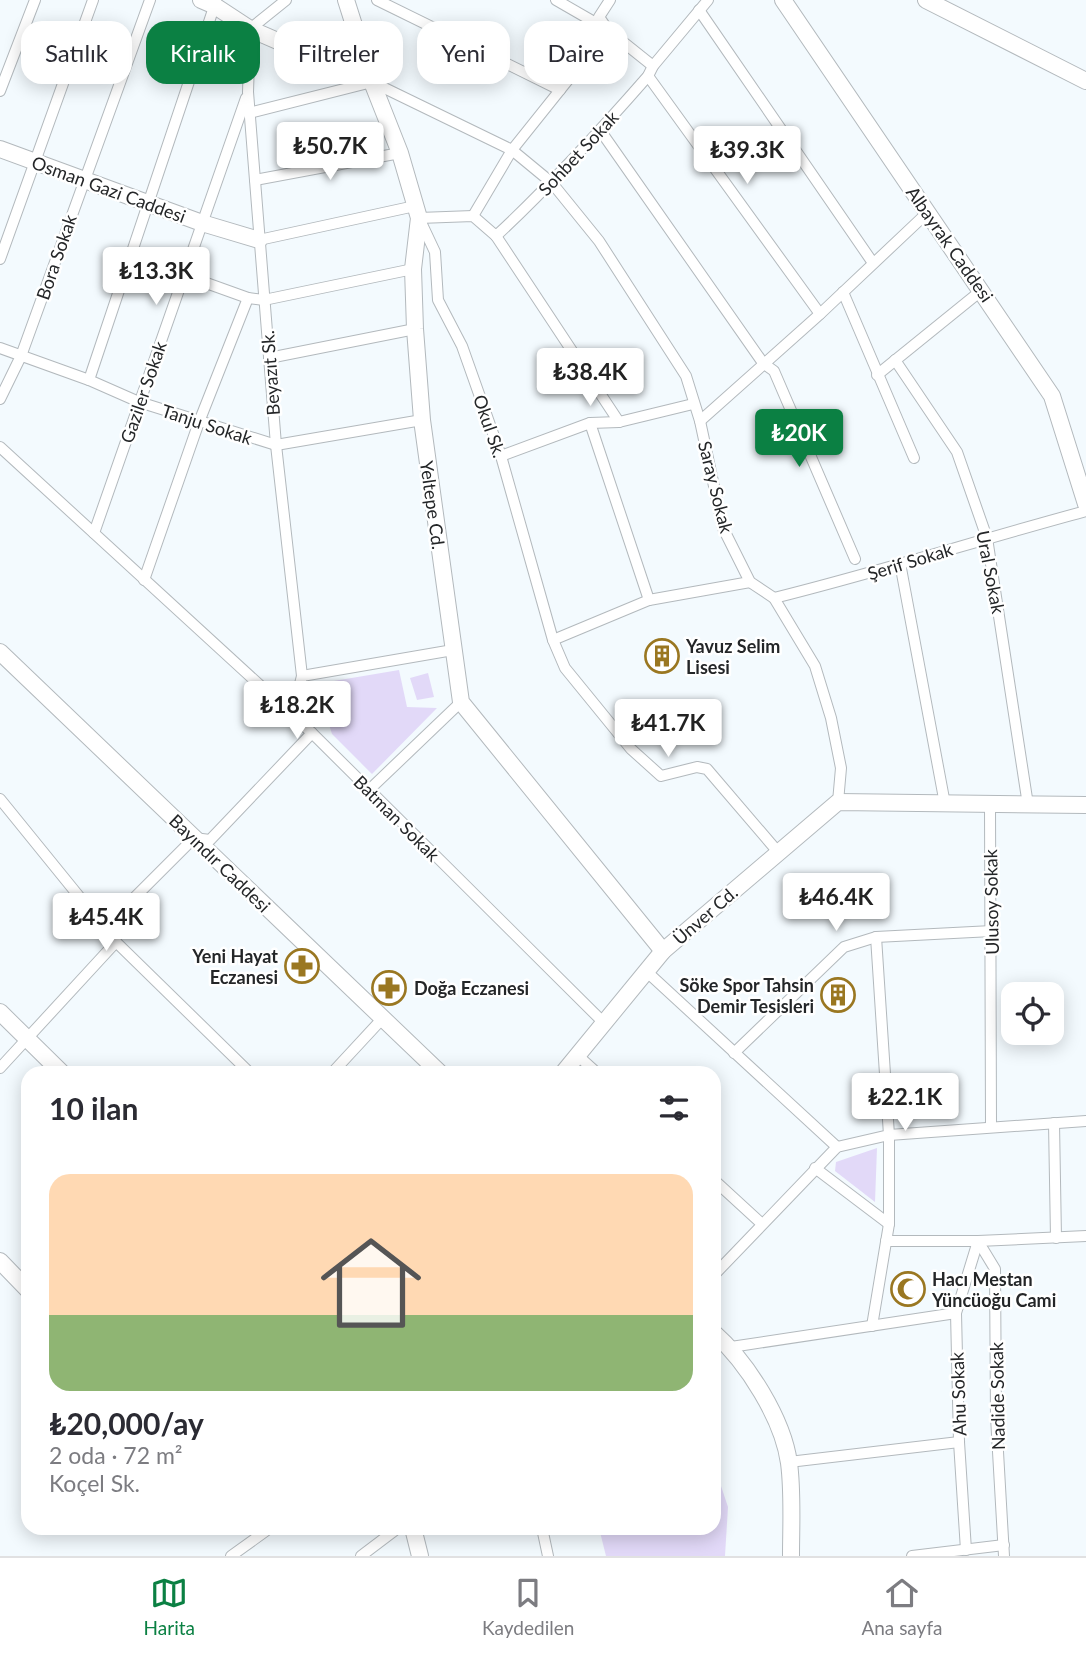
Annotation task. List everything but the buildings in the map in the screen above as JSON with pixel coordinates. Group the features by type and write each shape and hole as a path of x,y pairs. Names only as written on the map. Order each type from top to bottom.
{"street":[{"path":"0,91 35,0"},
{"path":"0,259 93,0"},
{"name":"Bora Sokak","path":"0,399 21,356 150,0"},
{"path":"260,21 286,0"},
{"name":"Yeltepe Cd.","path":"346,0 353,21"},
{"path":"377,0 560,90"},
{"path":"556,0 592,21"},
{"path":"602,21 599,17 610,0"},
{"name":"Sohbet Sokak","path":"496,236 552,183 600,131 708,0"},
{"name":"Albayrak Caddesi","path":"783,0 1052,396 1086,504"},
{"path":"926,0 1086,81"},
{"path":"89,380 150,203 211,2 238,21"},
{"path":"699,10 873,262"},
{"path":"628,49 651,71 820,314"},
{"name":"Beyazıt Sk.","path":"248,84 276,446 302,676 292,715"},
{"path":"249,113 364,84"},
{"name":"Yeltepe Cd.","path":"373,84 400,153 417,212 413,269 422,420 461,702"},
{"name":"Saray Sokak","path":"376,84 512,150 552,183 599,241 686,376 700,421 723,528 750,582 774,598 815,666 831,718 841,768 838,802"},
{"path":"473,216 512,150 565,84"},
{"name":"Gaziler Sokak","path":"94,533 248,92"},
{"path":"600,131 763,363 774,371 855,559"},
{"name":"Osman Gazi Caddesi","path":"0,149 202,223 259,240"},
{"path":"255,180 400,153"},
{"path":"259,240 417,212 473,216 496,236 619,422"},
{"name":"Okul Sk.","path":"417,212 435,253 438,300 462,346 501,456 554,640 565,668 631,748 661,776 697,767 707,769 778,852"},
{"path":"700,421 820,314 927,213"},
{"path":"184,275 248,298 264,300 413,269"},
{"path":"877,375 982,290"},
{"path":"843,292 914,458"},
{"path":"144,580 199,422 248,298"},
{"path":"269,358 415,329"},
{"name":"Tanju Sokak","path":"0,348 89,380 139,402 276,446 422,420"},
{"name":"Ural Sokak","path":"895,360 957,452 987,538 1028,805"},
{"path":"501,456 590,423 619,422 693,404"},
{"path":"590,423 649,600"},
{"name":"Batman Sokak","path":"0,447 312,733 604,1023"},
{"name":"Şerif Sokak","path":"774,598 858,577 1086,511"},
{"path":"900,563 945,804"},
{"path":"554,640 649,600 750,582"},
{"path":"302,676 453,650"},
{"name":"Bayındır Caddesi","path":"1,655 432,1066"},
{"path":"369,790 461,702 663,951"},
{"path":"116,942 108,925 194,838 210,840 312,733"},
{"path":"0,799 116,942 243,1066"},
{"path":"838,802 1086,805"},
{"name":"Ünver Cd.","path":"568,1066 663,951 838,802"},
{"name":"Ulusoy Sokak","path":"990,805 991,1126"},
{"path":"734,1053 844,947 876,937 992,930"},
{"path":"872,1326 889,1224 889,1135 876,937"},
{"path":"0,1068 116,942"},
{"path":"646,971 837,1147"},
{"path":"0,1012 55,1066"},
{"path":"338,1066 382,1019"},
{"path":"576,1054 589,1066"},
{"path":"721,1268 837,1147 889,1135 1086,1121"},
{"path":"1054,1123 1056,1238"},
{"path":"815,1168 889,1224"},
{"path":"721,1186 762,1224"},
{"path":"886,1241 978,1241 1086,1236"},
{"name":"Ahu Sokak","path":"966,1550 959,1442 956,1313 978,1241"},
{"name":"Nadide Sokak","path":"978,1241 995,1269 996,1417 1004,1550"},
{"path":"0,1261 21,1283"},
{"path":"730,1347 956,1313"},
{"path":"721,1339 730,1347 770,1407 789,1462 792,1556"},
{"path":"789,1462 959,1442"},
{"path":"231,1556 260,1535"},
{"path":"361,1556 389,1535"},
{"path":"415,1535 420,1556"},
{"path":"544,1535 548,1556"},
{"path":"912,1556 966,1550 1004,1550"}],"shaded area":[{"path":"399,670 407,707 437,708 372,774 332,734 316,684"},
{"path":"428,673 434,697 417,700 410,678"},
{"path":"877,1148 875,1202 835,1171 836,1162"},
{"path":"721,1486 728,1507 725,1556 606,1556 601,1535 721,1535"}],"place":[{"name":"Yavuz Selim Lisesi","path":"662,656"},
{"name":"Yeni Hayat Eczanesi","path":"302,966"},
{"name":"Doğa Eczanesi","path":"389,988"},
{"name":"Söke Spor Tahsin Demir Tesisleri","path":"838,995"},
{"name":"Hacı Mestan Yüncüoğu Cami","path":"908,1289"}]}
